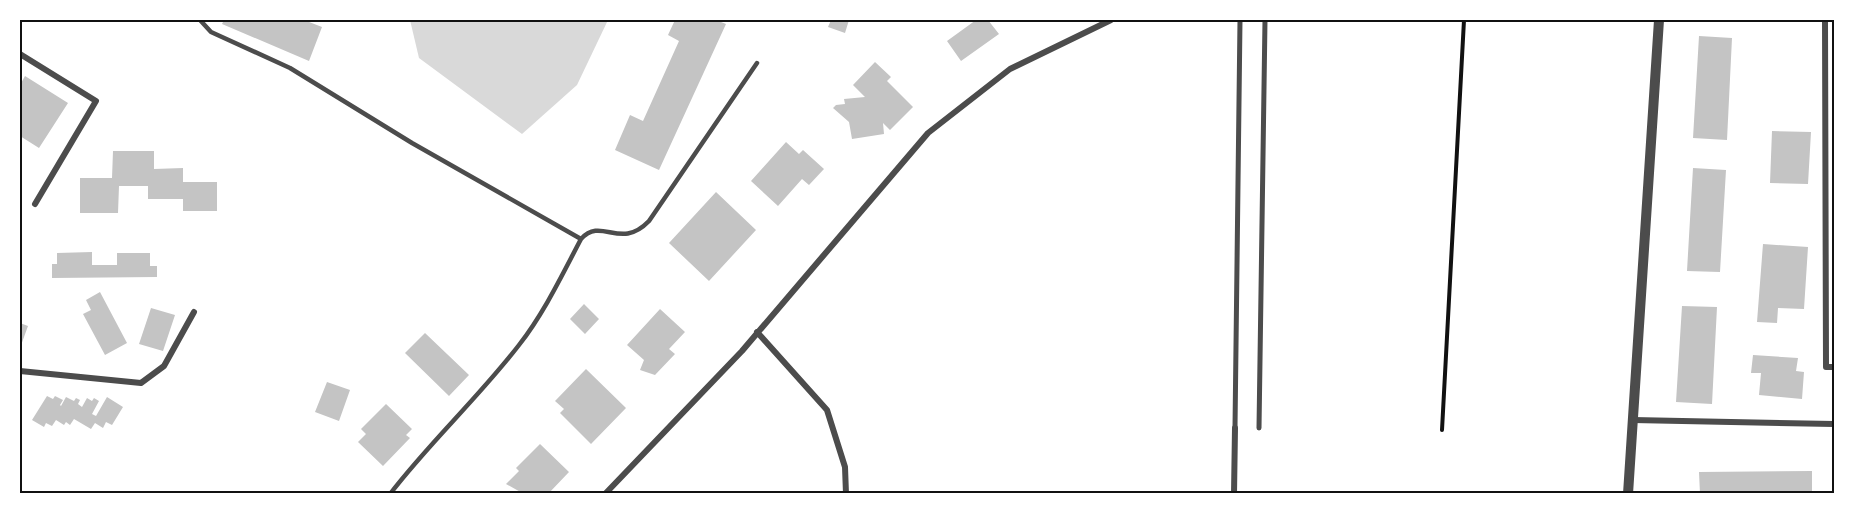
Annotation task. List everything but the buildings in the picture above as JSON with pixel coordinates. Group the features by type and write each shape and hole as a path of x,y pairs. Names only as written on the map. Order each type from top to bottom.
{"street":[{"path":"605,494 742,351 928,133 1010,69 1111,20"},
{"path":"1234,494 1240,20"},
{"path":"1259,428 1265,20"},
{"path":"1628,494 1659,20"},
{"path":"1825,20 1826,367 1834,367"},
{"path":"20,54 96,101 35,204"},
{"path":"20,371 141,383 164,366 194,312"},
{"path":"757,332 827,410 845,467 846,494"},
{"path":"1633,420 1834,424"}],"lane":[{"path":"200,20 211,32 290,68 412,143 581,239"},
{"path":"390,494 409,469 519,345 546,306 581,239 597,230 620,235 642,227 757,63"}],"path":[{"path":"1442,430 1464,20"}],"shaded area":[{"path":"410,20 608,20 577,85 522,134 419,58"}]}
